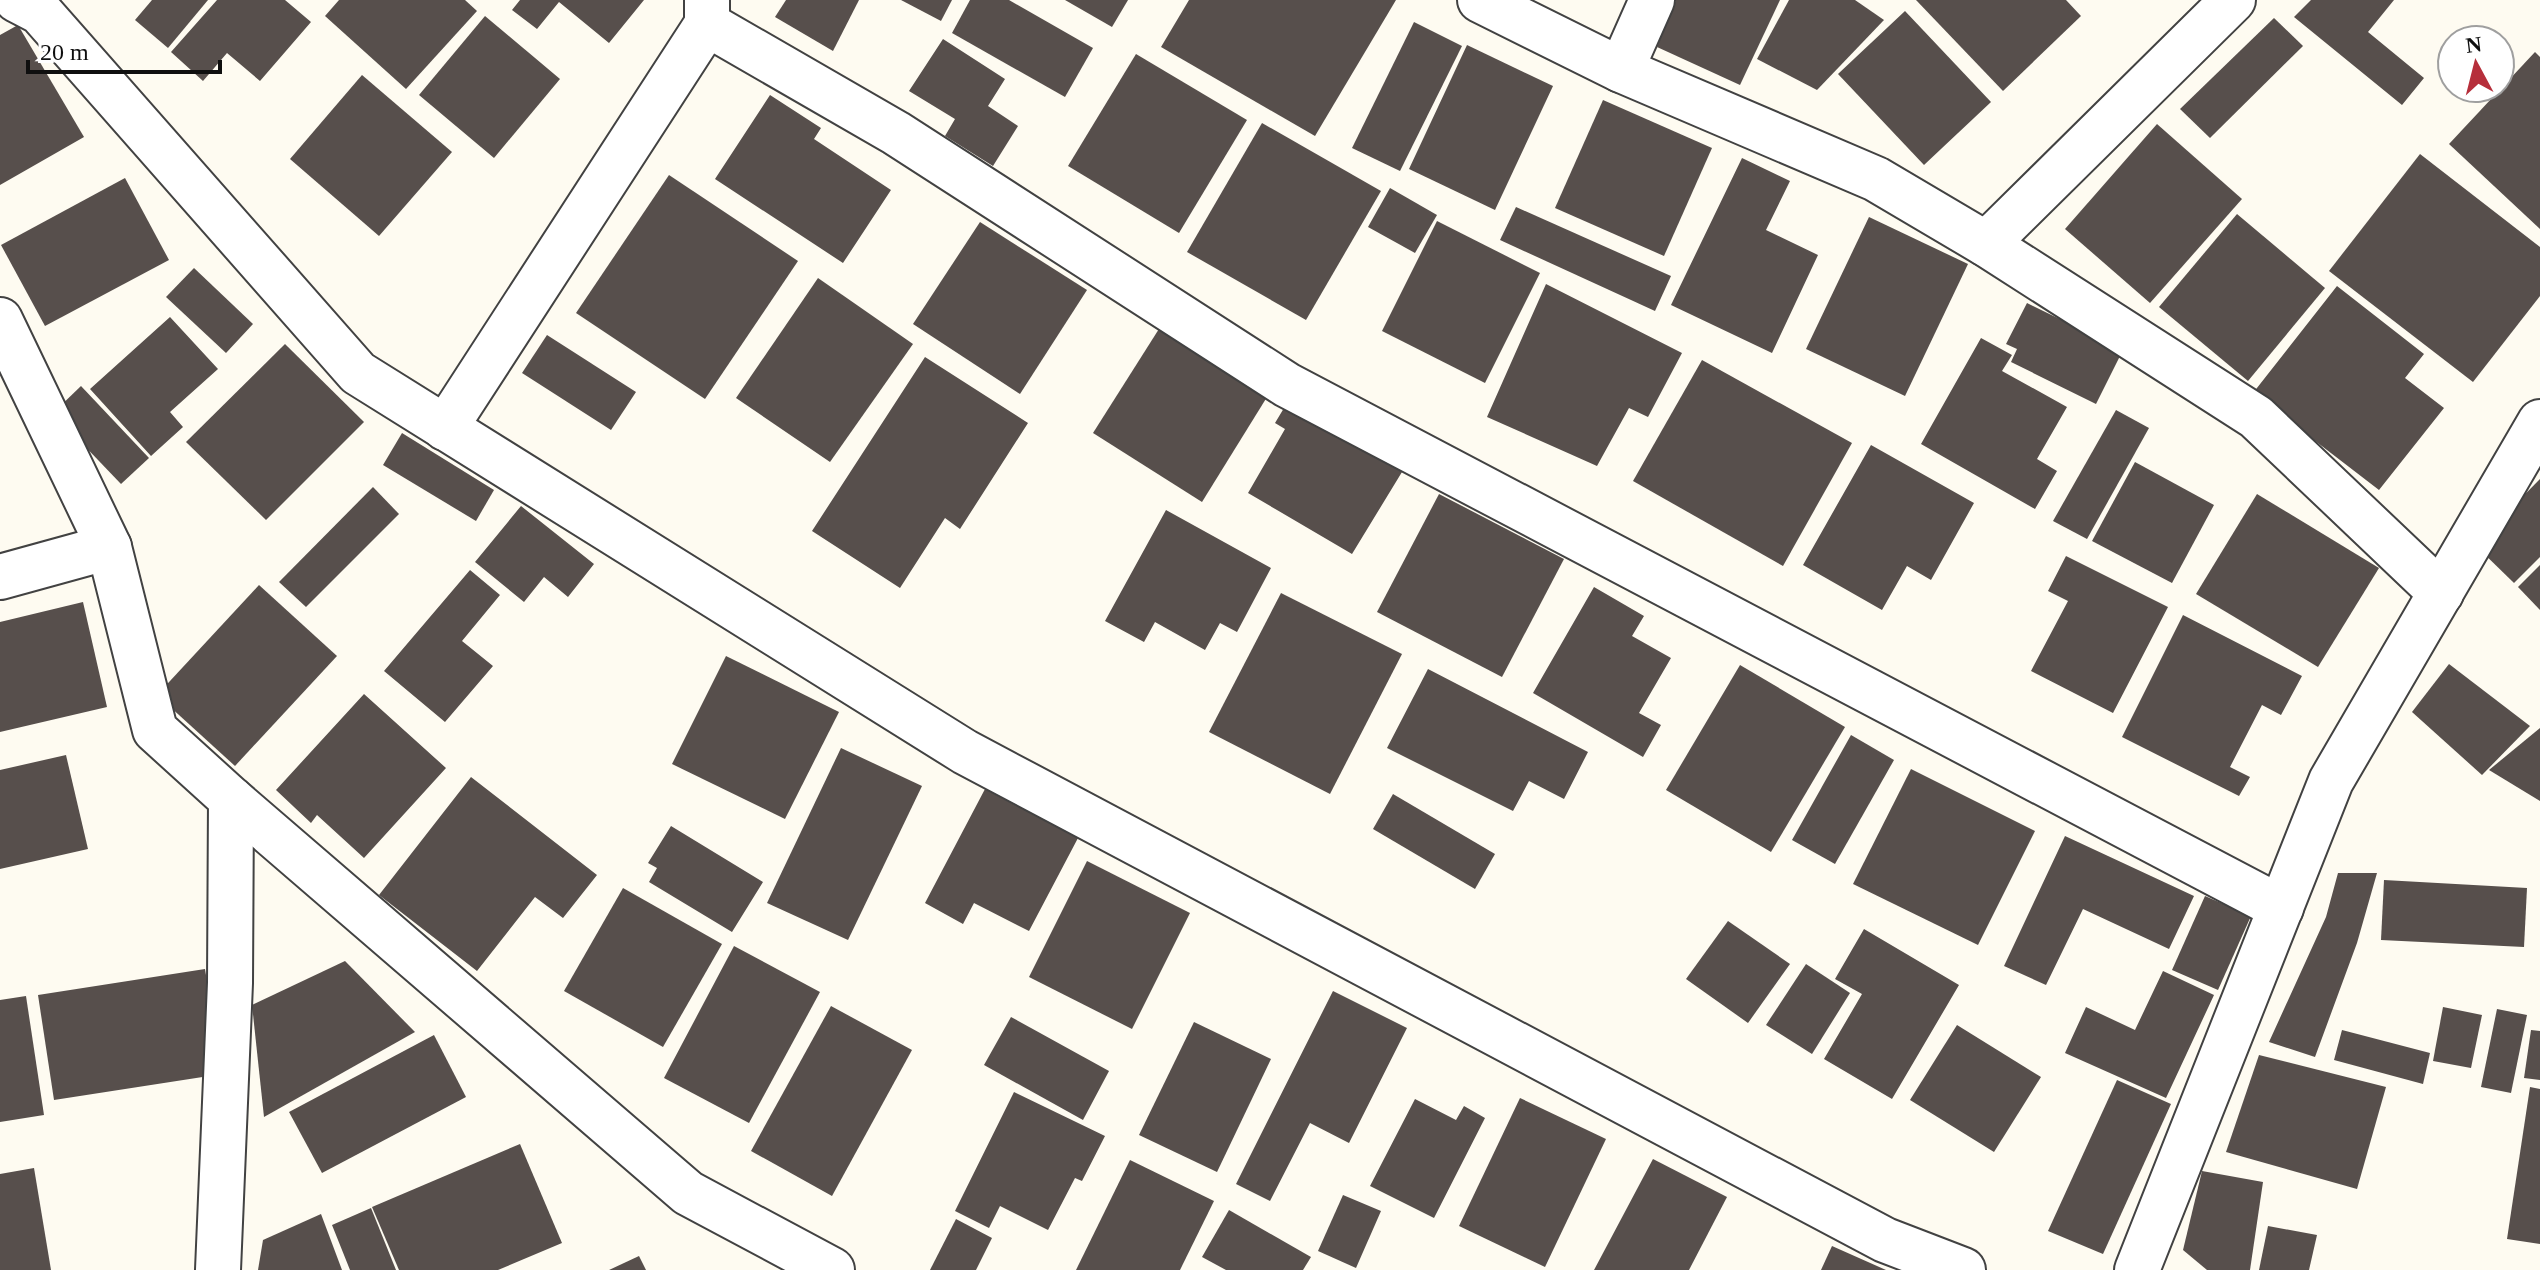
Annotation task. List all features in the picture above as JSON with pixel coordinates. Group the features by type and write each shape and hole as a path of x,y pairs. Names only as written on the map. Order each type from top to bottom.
{"street":[{"path":"17,0 40,12 358,373 965,752 1885,1240 1963,1270"},
{"path":"1480,0 1621,70 1876,179 1986,244 2256,417 2441,593"},
{"path":"1621,70 1652,0"},
{"path":"1986,244 2233,0"},
{"path":"445,428 707,12 1287,385 2281,908"},
{"path":"0,320 109,547 155,730 688,1193 832,1270"},
{"path":"2137,1270 2331,781 2540,422"},
{"path":"0,577 109,547"},
{"path":"218,1270 230,983 231,799"}],"building":[{"path":"152,0 208,0 168,48 135,20"},
{"path":"217,0 285,0 311,22 260,81 227,53 203,81 171,52"},
{"path":"339,0 465,0 477,11 406,89 325,16"},
{"path":"520,0 644,0 609,43 559,2 537,29 512,10"},
{"path":"786,0 859,0 833,51 775,17"},
{"path":"901,0 952,0 941,21"},
{"path":"970,0 1009,0 1093,48 1065,97 952,33"},
{"path":"1065,0 1128,0 1112,27"},
{"path":"1189,0 1396,0 1315,136 1161,47"},
{"path":"1676,0 1780,0 1740,85 1657,47"},
{"path":"1789,0 1855,0 1884,20 1817,90 1757,59"},
{"path":"1916,0 2066,0 2081,16 2003,91"},
{"path":"2311,0 2394,0 2368,32 2424,78 2402,105 2294,17"},
{"path":"1905,11 1991,102 1924,165 1838,74"},
{"path":"485,16 560,79 494,158 419,95"},
{"path":"2274,18 2303,46 2210,138 2180,109"},
{"path":"1414,22 1462,46 1400,171 1352,148"},
{"path":"18,25 84,137 0,185 0,35"},
{"path":"943,39 1005,79 988,106 1018,126 993,166 945,136 955,119 909,91"},
{"path":"1467,45 1553,86 1495,210 1409,169"},
{"path":"2535,52 2540,57 2540,229 2449,144 2486,104 2516,104 2516,72"},
{"path":"1136,54 1247,120 1179,233 1068,166"},
{"path":"362,75 452,152 379,236 290,159"},
{"path":"770,95 821,128 814,139 891,190 843,263 715,179"},
{"path":"1603,100 1712,148 1664,256 1555,208"},
{"path":"1262,123 1381,191 1306,320 1187,252"},
{"path":"2157,124 2242,199 2150,303 2065,229"},
{"path":"2420,154 2540,247 2540,296 2473,382 2329,271"},
{"path":"1742,158 1790,181 1766,230 1818,255 1772,353 1671,305"},
{"path":"669,175 798,261 705,399 576,313"},
{"path":"125,178 169,260 45,326 1,245"},
{"path":"1390,188 1437,215 1415,253 1368,227"},
{"path":"1516,207 1671,276 1655,311 1500,240"},
{"path":"2237,214 2325,288 2248,381 2159,307"},
{"path":"1869,217 1968,264 1905,396 1806,349"},
{"path":"1437,221 1540,273 1485,383 1382,331"},
{"path":"980,222 1087,290 1020,394 913,324"},
{"path":"194,268 253,324 226,353 166,297"},
{"path":"818,278 913,344 830,462 736,398"},
{"path":"1546,284 1682,353 1648,417 1629,408 1597,466 1487,417"},
{"path":"2337,286 2424,354 2405,378 2444,408 2379,490 2253,393"},
{"path":"2027,303 2123,350 2096,404 2011,362 2017,349 2006,344"},
{"path":"170,317 218,369 170,412 183,427 151,456 90,389"},
{"path":"1164,321 1272,389 1202,502 1093,433"},
{"path":"547,335 636,392 611,430 522,373"},
{"path":"1981,338 2012,355 2002,371 2067,407 2037,459 2057,471 2035,509 1921,444"},
{"path":"285,344 364,422 266,520 186,442"},
{"path":"925,357 1028,423 960,529 945,518 900,588 812,531"},
{"path":"1702,360 1852,443 1783,566 1633,481"},
{"path":"81,386 149,458 121,484 53,413"},
{"path":"1287,403 1402,472 1352,554 1248,493 1285,429 1275,423"},
{"path":"2116,410 2149,428 2087,539 2053,521"},
{"path":"402,433 494,490 476,521 383,465"},
{"path":"1871,445 1974,503 1931,580 1907,566 1882,610 1803,565"},
{"path":"2135,462 2214,505 2172,583 2092,541"},
{"path":"2540,479 2540,557 2514,583 2475,545"},
{"path":"373,487 399,514 306,607 279,582"},
{"path":"1439,494 1564,559 1502,677 1377,612"},
{"path":"2257,494 2379,568 2318,667 2196,594"},
{"path":"521,506 594,564 568,597 544,577 524,602 475,562"},
{"path":"1166,510 1271,568 1237,632 1220,623 1205,650 1155,622 1144,642 1105,621"},
{"path":"2066,556 2168,607 2113,713 2031,671 2068,601 2048,591"},
{"path":"2540,565 2540,610 2518,587"},
{"path":"470,570 500,595 462,641 493,666 445,722 384,671"},
{"path":"259,585 337,656 235,766 157,695"},
{"path":"1594,587 1644,616 1632,636 1671,658 1639,713 1661,725 1643,757 1533,693"},
{"path":"1281,593 1402,654 1330,794 1209,732"},
{"path":"83,602 107,707 0,732 0,622"},
{"path":"2183,615 2302,676 2281,715 2262,705 2230,767 2250,777 2239,796 2122,737"},
{"path":"726,656 839,712 785,819 672,764"},
{"path":"2449,664 2530,726 2482,775 2412,712"},
{"path":"1740,665 1845,727 1771,852 1666,790"},
{"path":"1428,669 1588,752 1564,799 1529,781 1513,811 1387,748"},
{"path":"364,694 446,768 364,858 317,815 311,823 276,790"},
{"path":"2540,728 2540,801 2489,770"},
{"path":"1851,735 1894,760 1835,864 1792,840"},
{"path":"841,748 922,786 848,940 767,903"},
{"path":"66,755 88,849 0,869 0,770"},
{"path":"1911,769 2035,831 1978,945 1853,884"},
{"path":"471,777 597,875 563,918 535,897 477,971 379,895"},
{"path":"985,789 1078,838 1029,931 974,903 963,924 925,903"},
{"path":"1393,794 1495,854 1475,889 1373,829"},
{"path":"671,826 763,882 732,932 649,882 657,868 648,863"},
{"path":"2065,836 2194,896 2169,949 2083,909 2046,985 2004,966"},
{"path":"1087,861 1190,913 1132,1029 1029,977"},
{"path":"2338,873 2377,873 2357,943 2315,1057 2269,1042 2326,917"},
{"path":"2384,880 2527,888 2524,947 2381,940"},
{"path":"623,888 722,944 663,1047 564,991"},
{"path":"2205,896 2251,916 2218,990 2172,970"},
{"path":"1728,921 1790,964 1748,1023 1686,979"},
{"path":"1864,929 1959,985 1892,1099 1824,1059 1862,994 1835,979"},
{"path":"734,946 820,992 749,1123 664,1078"},
{"path":"345,961 415,1032 264,1117 252,1005"},
{"path":"1806,964 1850,993 1812,1054 1766,1025"},
{"path":"205,969 222,1074 54,1100 38,995"},
{"path":"2163,971 2214,995 2166,1098 2065,1053 2086,1007 2135,1030"},
{"path":"1333,991 1407,1028 1349,1143 1310,1123 1270,1201 1236,1184"},
{"path":"26,996 44,1115 0,1122 0,1000"},
{"path":"831,1006 912,1050 832,1196 751,1151"},
{"path":"2443,1007 2482,1015 2471,1068 2433,1061"},
{"path":"2497,1009 2527,1015 2511,1093 2481,1087"},
{"path":"1011,1017 1109,1071 1083,1120 984,1065"},
{"path":"1194,1022 1271,1059 1217,1172 1139,1135"},
{"path":"1957,1025 2041,1077 1994,1152 1910,1100"},
{"path":"2342,1030 2430,1053 2423,1084 2334,1060"},
{"path":"2531,1030 2540,1031 2540,1080 2524,1078"},
{"path":"434,1035 466,1097 322,1173 289,1112"},
{"path":"2259,1055 2386,1087 2357,1189 2226,1152"},
{"path":"2117,1080 2171,1104 2103,1254 2048,1231"},
{"path":"2530,1087 2540,1089 2540,1244 2507,1239"},
{"path":"1014,1092 1105,1136 1082,1181 1075,1178 1048,1230 1000,1206 989,1228 955,1211"},
{"path":"1520,1098 1606,1139 1545,1267 1459,1226"},
{"path":"1415,1099 1456,1120 1464,1106 1485,1118 1434,1218 1370,1186"},
{"path":"520,1144 562,1243 498,1270 399,1270 372,1207"},
{"path":"1653,1159 1727,1197 1689,1270 1594,1270"},
{"path":"1130,1160 1214,1201 1180,1270 1076,1270"},
{"path":"34,1168 51,1270 0,1270 0,1174"},
{"path":"2202,1171 2263,1182 2250,1270 2207,1270 2183,1250"},
{"path":"1343,1195 1381,1211 1356,1268 1318,1251"},
{"path":"371,1208 396,1270 350,1270 332,1225"},
{"path":"1229,1210 1311,1257 1303,1270 1226,1270 1202,1257"},
{"path":"321,1214 342,1270 258,1270 263,1240"},
{"path":"956,1219 992,1238 976,1270 930,1270"},
{"path":"2268,1226 2317,1235 2309,1270 2259,1270"},
{"path":"1832,1246 1886,1270 1821,1270"},
{"path":"639,1256 646,1270 609,1270"}]}
